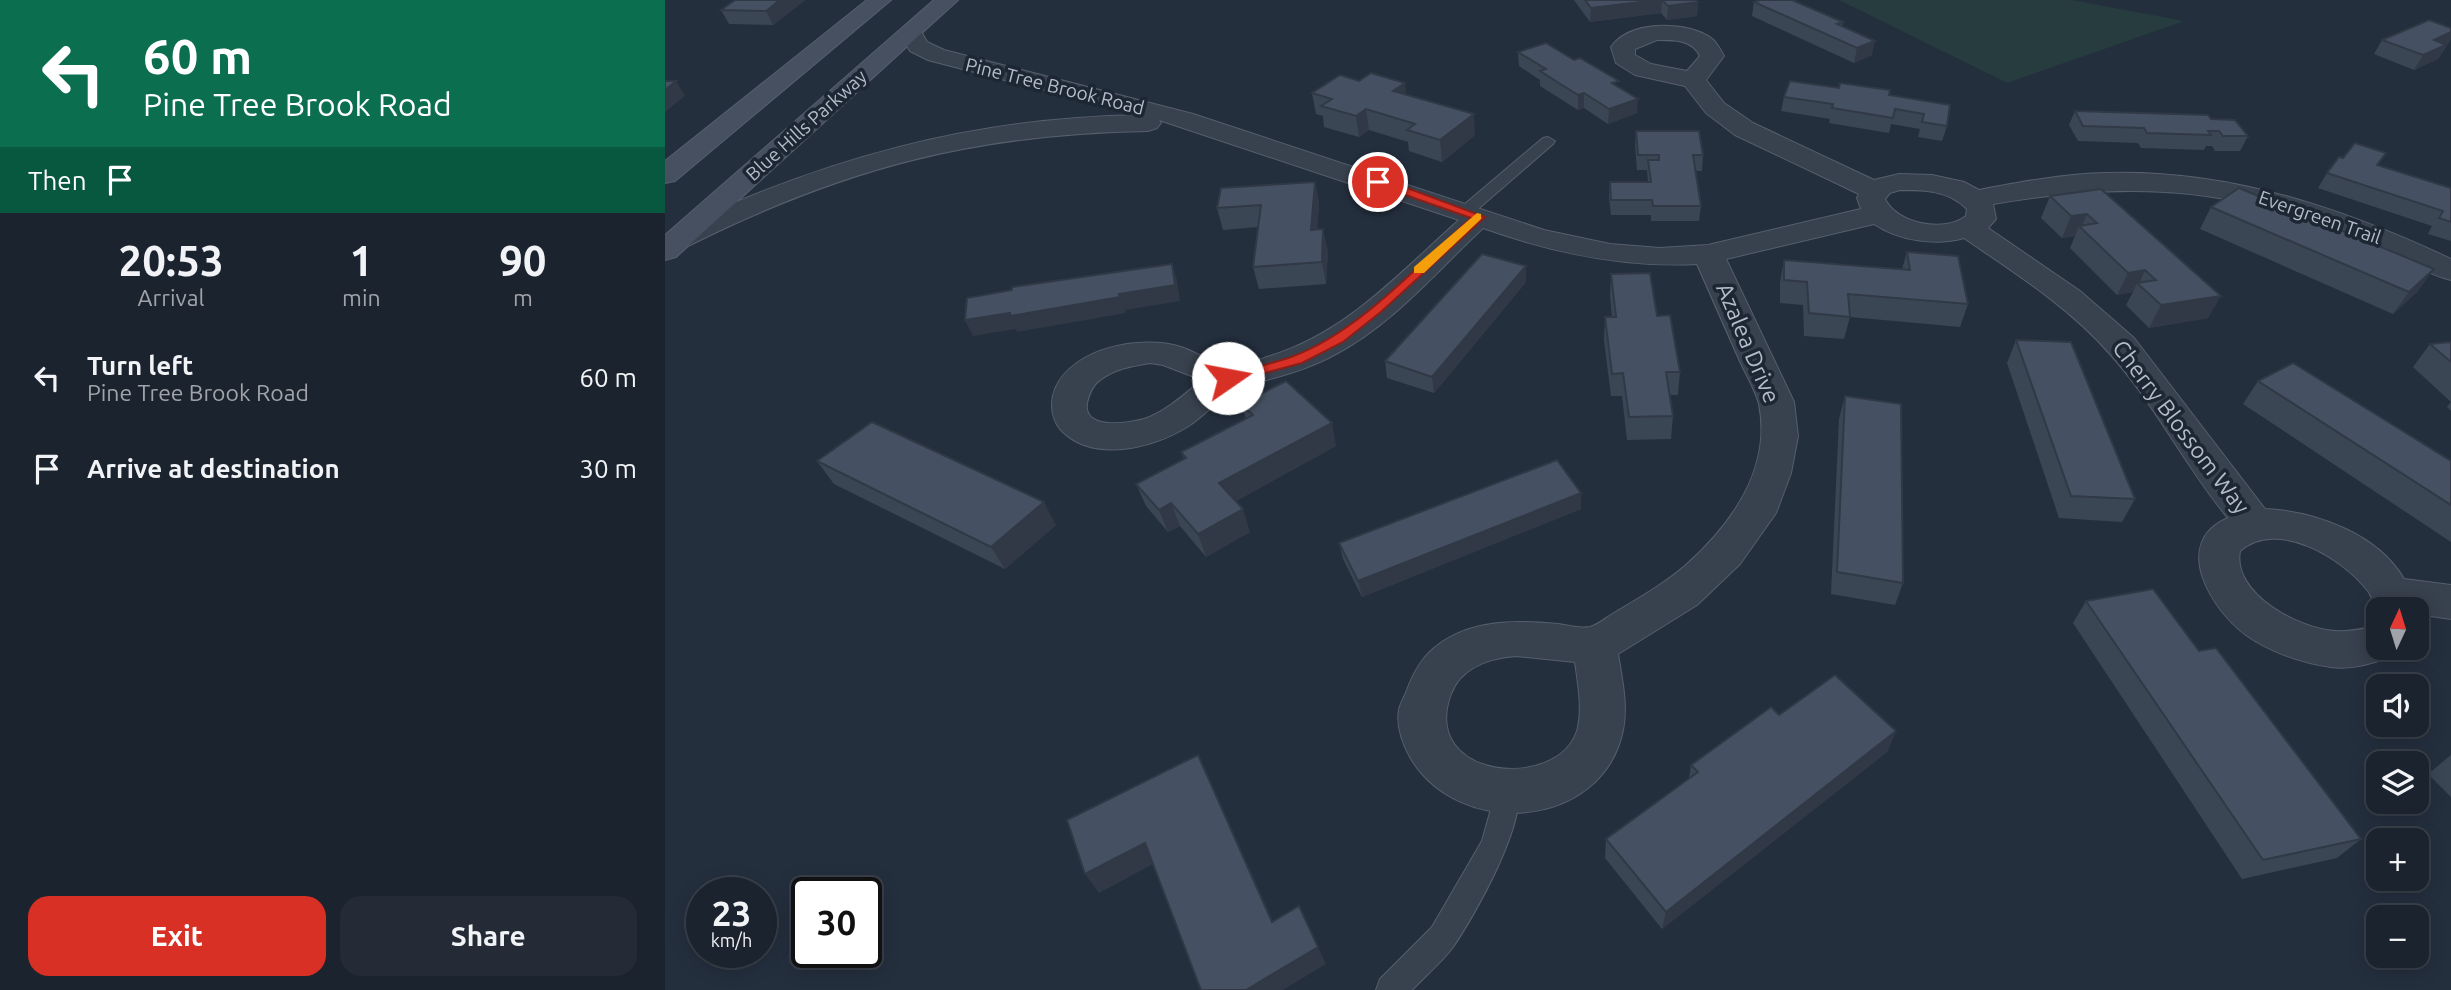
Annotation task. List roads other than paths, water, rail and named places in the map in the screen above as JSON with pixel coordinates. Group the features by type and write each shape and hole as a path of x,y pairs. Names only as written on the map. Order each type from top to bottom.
{"main road":[{"path":"665,176 880,0"},
{"name":"Blue Hills Parkway","path":"672,245 947,0"}],"street":[{"name":"Pine Tree Brook Road","path":"911,33 918,47 936,55 1209,127 1559,243 1610,253 1660,257 1709,254 1877,202"},
{"name":"Evergreen Trail","path":"1693,80 1715,108 1733,122 1877,202 1892,223 1926,232 1950,233 1972,214 2099,182 2168,182 2215,186 2270,198 2323,214 2376,235 2451,271"},
{"path":"994,135 1022,124 1046,104 1048,92 1038,82"},
{"name":"Pine Tree Brook Road","path":"672,245 745,206 820,177 908,152 994,135 1098,124 1161,123 1209,127"},
{"name":"Cherry Blossom Way","path":"1877,202 1892,183 1917,182 1949,187 1972,214 2108,332 2151,382 2219,481 2256,525"},
{"path":"1228,378 1297,360 1338,339 1378,309 1472,214"},
{"name":"Azalea Drive","path":"1595,646 1682,593 1725,553 1756,513 1772,473 1780,436 1776,402 1709,254"},
{"name":"Cherry Blossom Way","path":"2366,646 2351,650 2321,648 2276,631 2249,612 2229,590 2219,567 2221,546 2236,532 2256,525 2299,528 2339,544 2367,563 2390,597"},
{"name":"Cherry Blossom Way","path":"2429,602 2451,602"},
{"path":"1516,638 1595,646 1602,716 1592,750 1573,772 1561,780 1532,791 1507,793 1469,785 1445,769 1436,758 1424,733 1423,718 1424,704 1435,678 1458,655 1486,641 1516,638"}],"lane":[{"path":"1472,214 1548,141"},
{"path":"1391,990 1442,937 1495,845 1507,793"}]}
